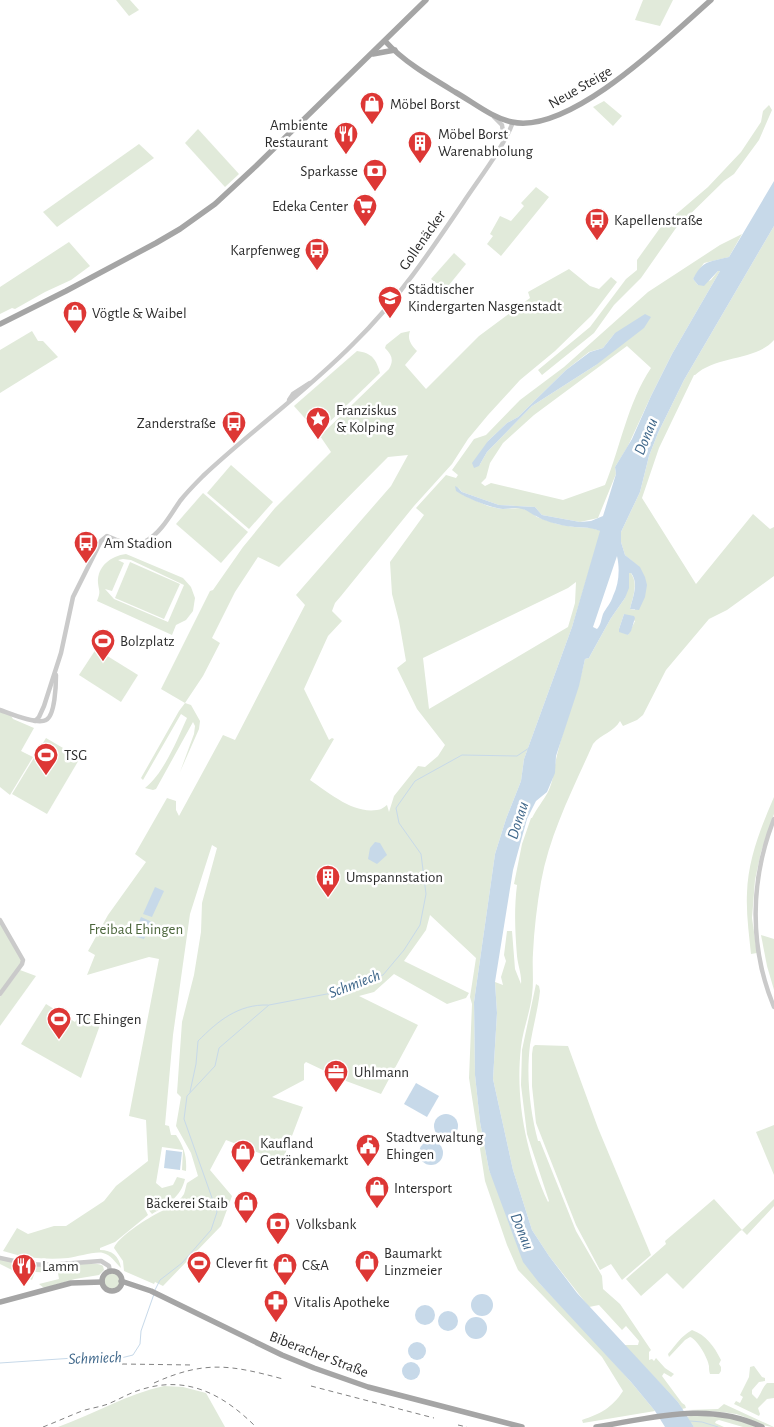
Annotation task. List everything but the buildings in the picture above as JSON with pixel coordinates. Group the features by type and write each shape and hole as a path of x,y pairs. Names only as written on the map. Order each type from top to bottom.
{"main road":[{"path":"0,324 156,243 203,213 228,193 426,0"},
{"name":"Neue Steige","path":"385,41 423,72 487,111 513,122 534,123 552,118 608,86 643,60 710,0"},
{"path":"371,54 395,50"},
{"path":"110,1272 119,1274 122,1281 120,1287 114,1291 104,1288 102,1282 104,1275 110,1272"},
{"name":"Biberacher Straße","path":"122,1281 151,1290 274,1352 314,1368 375,1388 520,1426"},
{"path":"0,1302 71,1283 102,1282"},
{"path":"596,1427 688,1412 716,1413 735,1417 762,1427"}],"street":[{"path":"487,111 502,125 504,140"},
{"name":"Gollenäcker","path":"57,666 73,597 104,536 130,545 149,539 158,531 195,484 288,404 356,342 401,291 435,244 504,140 513,122"},
{"path":"34,721 41,712 57,666"},
{"path":"0,710 34,721 47,719 51,712 57,666"},
{"path":"774,819 759,870 755,919 764,980 774,1007"},
{"path":"0,920 23,960 0,994"},
{"path":"0,1258 28,1264 47,1265 101,1261 109,1266 110,1272"}],"green space":[{"path":"116,0 130,0 139,10 129,16"},
{"path":"643,0 673,0 660,26 635,20"},
{"path":"604,101 622,116 613,126 593,107"},
{"path":"769,105 772,110 759,140 734,174 724,181 676,228 641,278 614,305 594,333 542,375 538,370 590,327 626,279 637,270 637,260 660,228 708,187 741,152 761,122 763,111"},
{"path":"198,129 239,174 225,187 185,143"},
{"path":"139,144 154,158 57,227 43,212"},
{"path":"536,187 549,197 501,256 487,244 493,236 490,234 500,216 511,221 524,206 521,203"},
{"path":"774,226 774,340 757,352 714,364 694,375 659,448 642,498 696,584 753,514 770,529 774,527 774,576 727,610 709,619 666,670 643,715 623,726 620,721 593,744 556,829 545,864 535,926 532,995 521,1047 520,1086 524,1126 540,1184 548,1202 527,1134 521,1085 522,1050 536,984 539,986 540,991 530,1045 528,1069 531,1105 538,1141 540,1141 576,1231 602,1276 603,1289 620,1304 651,1350 649,1352 649,1360 652,1359 654,1361 656,1358 674,1374 671,1377 664,1373 662,1376 685,1405 686,1408 682,1409 678,1402 624,1345 638,1345 639,1341 626,1326 622,1330 599,1305 589,1307 549,1256 532,1230 513,1170 493,1079 497,1013 495,982 503,985 501,977 506,961 504,955 507,931 512,931 515,969 521,984 515,929 517,885 514,884 522,844 531,818 550,787 560,743 585,659 589,658 611,618 625,598 628,573 630,572 635,585 630,609 635,610 639,567 625,555 621,542 621,532 640,492 649,456 658,433 684,380","holes":["624,614 635,621 628,635 619,629"]},
{"name":"Freibad Ehingen","path":"742,234 729,257 704,263 693,279 698,285 711,280 720,271 672,354 628,446 615,467 616,474 598,518 580,522 542,515 535,507 499,505 462,492 458,487 463,495 488,506 501,509 521,508 537,517 557,524 592,528 601,531 572,627 524,759 521,781 495,854 474,1002 475,1075 480,1122 489,1170 540,1284 591,1337 655,1411 583,1423 582,1420 600,1413 610,1406 623,1391 602,1357 518,1270 507,1245 485,1181 469,1078 472,1004 470,997 476,958 430,915 426,930 404,961 469,993 466,998 447,1004 394,974 374,992 359,996 418,1025 381,1094 346,1081 306,1062 304,1064 304,1080 272,1097 303,1107 282,1162 226,1140 210,1170 232,1196 221,1226 163,1286 124,1271 123,1261 114,1248 117,1244 139,1224 178,1201 184,1194 187,1183 198,1176 191,1153 176,1126 181,1097 177,1093 182,1022 194,975 201,932 202,903 217,848 212,845 190,914 173,1035 165,1125 169,1126 171,1135 176,1135 181,1144 184,1152 186,1161 186,1171 182,1170 183,1150 162,1147 156,1183 162,1188 173,1185 177,1177 185,1179 180,1191 168,1204 152,1214 146,1207 148,1215 115,1242 100,1248 100,1250 114,1254 119,1260 121,1268 111,1257 103,1253 52,1259 27,1257 3,1251 17,1228 28,1234 54,1226 66,1226 104,1201 116,1186 148,1161 146,1120 129,1116 159,959 149,957 87,975 95,955 88,951 108,915 146,862 135,854 167,798 176,801 176,810 179,816 223,735 235,740 305,605 296,595 391,486 408,455 388,457 279,567 258,557 235,592 212,638 220,643 203,676 185,703 161,689 210,591 213,590 243,547 275,508 331,452 320,436 389,369 392,358 385,348 386,345 401,333 410,331 410,342 417,351 405,365 426,389 479,336 530,298 528,292 569,269 590,286 599,289 611,277 617,282 592,315 555,351 520,380 488,415 468,439 452,464 414,506 335,603 332,611 342,621 328,636 304,689 329,740 334,739 310,780 341,801 359,809 380,810 387,805 389,812 394,796 418,766 425,767 438,756 445,745 417,709 397,668 406,661 392,594 390,562 424,515 416,508 446,475 456,478 458,475 452,470 474,439 486,435 520,400 564,367 648,292 720,245","holes":["615,333 596,365 532,406 487,452 479,466 488,441 507,423 518,417 566,370 589,352 603,348","627,346 651,368 630,411 605,485 563,500 491,483 485,486 481,483 486,478 490,463 503,443 534,415","576,582 575,603 568,627 429,709 423,658 568,588"]},
{"path":"69,242 90,266 71,280 15,309 12,308 0,314 0,287"},
{"path":"454,253 466,264 445,290 431,279"},
{"path":"32,331 38,341 43,341 58,357 0,393 0,350"},
{"path":"357,351 370,355 377,364 380,373 318,433 294,406"},
{"path":"231,465 273,502 249,529 207,493"},
{"path":"203,493 248,532 221,563 176,524"},
{"path":"126,554 183,578 191,587 195,598 193,611 186,620 176,625 172,635 97,601 99,593 98,577 102,567 120,555","holes":["118,560 131,560 184,585 168,622 114,599 105,589 112,591 124,563"]},
{"path":"130,562 180,584 164,619 115,598"},
{"name":"Bolzplatz","path":"96,649 138,675 121,702 79,675"},
{"path":"185,703 191,705 200,721 199,729 180,772 194,734 195,726 193,722 156,789 145,788 152,782 164,765 187,718 181,714 143,780 141,778"},
{"path":"0,710 10,714 13,719 34,728 21,751 33,757 10,795 0,787"},
{"name":"TSG","path":"46,738 80,758 47,814 12,794"},
{"path":"774,797 774,814 761,852 755,880 752,918 757,953 751,954 747,908 748,880 756,844"},
{"path":"0,920 23,960 0,992"},
{"path":"761,935 774,939 774,990 767,966"},
{"path":"20,970 36,976 0,1026 0,997"},
{"name":"TC Ehingen","path":"46,1004 75,1022 81,1013 100,1025 81,1078 21,1044"},
{"path":"535,1045 568,1046 598,1128 651,1255 622,1280 611,1264 600,1270 576,1225 536,1123 532,1086 532,1054"},
{"path":"774,1125 774,1175 756,1132"},
{"path":"714,1199 742,1230 683,1289 667,1273 641,1296 626,1279 666,1244 665,1241"},
{"path":"774,1199 774,1206 747,1235 742,1230"},
{"path":"0,1259 42,1267 98,1264 103,1266 104,1270 99,1275 75,1279 44,1288 39,1284 59,1279 58,1273 35,1272 32,1280 0,1264"},
{"path":"112,1273 120,1281 112,1289 104,1281"},
{"path":"692,1330 705,1338 715,1350 721,1360 719,1364 721,1371 719,1374 710,1374 704,1354 693,1338 690,1337 685,1340 669,1357 668,1354 679,1341"},
{"path":"754,1366 762,1377 765,1378 765,1381 759,1382 752,1390 752,1394 757,1399 767,1383 774,1383 774,1398 767,1399 758,1408 759,1416 734,1404 736,1401 740,1403 743,1397 740,1395 749,1377 750,1367"},
{"path":"164,1386 183,1387 206,1393 225,1427 58,1427 124,1399"},
{"path":"724,1404 774,1427 736,1414 688,1410 718,1409"},
{"path":"695,1415 733,1418 757,1427 743,1427 719,1420 715,1423 724,1427 694,1427 687,1417"}],"water":[{"name":"Donau","path":"774,181 774,226 684,380 658,433 649,456 640,492 621,532 621,542 625,555 640,567 645,577 647,585 645,597 639,610 630,609 635,581 631,573 629,573 629,588 625,598 611,618 589,658 585,659 579,686 556,756 555,773 547,792 536,801 527,819 513,870 495,982 497,1013 493,1079 513,1170 532,1230 577,1293 678,1402 694,1427 665,1427 655,1411 631,1382 540,1284 523,1262 489,1170 480,1122 475,1075 474,1002 495,854 521,781 524,759 572,627 600,531 592,528 554,523 520,508 503,509 492,507 460,494 456,491 455,486 462,492 499,505 535,507 542,515 580,522 591,521 603,516 616,474 615,467 632,439 672,354 720,271 704,286 698,285 693,279 700,268 707,263 729,257","holes":["617,556 617,587 597,629 593,627"]},
{"path":"645,314 651,317 644,328 596,365 532,406 487,452 479,466 474,468 472,463 488,441 507,423 518,417 566,370 590,352 603,348 615,333"},
{"path":"624,614 634,616 635,618 628,635 619,632"},
{"path":"375,842 380,843 387,855 377,864 368,859 370,848"},
{"path":"155,887 164,891 152,917 143,914"},
{"path":"141,917 152,922 144,939 137,937 134,932"},
{"path":"416,1083 439,1096 427,1117 404,1104"},
{"path":"446,1114 454,1118 458,1126 454,1134 446,1138 438,1134 434,1126 438,1118"},
{"path":"431,1141 439,1145 443,1153 439,1161 431,1165 423,1161 419,1153 423,1145"},
{"path":"166,1150 182,1152 180,1170 164,1168"},
{"path":"482,1294 492,1301 493,1305 486,1315 482,1316 472,1309 471,1305 478,1295"},
{"path":"421,1305 429,1305 435,1311 435,1319 429,1325 421,1325 415,1319 415,1311"},
{"path":"444,1311 452,1311 458,1317 458,1325 452,1331 444,1331 438,1325 438,1317"},
{"path":"476,1317 484,1320 487,1328 484,1336 476,1339 468,1336 465,1328 468,1320"},
{"path":"413,1342 421,1342 426,1347 424,1358 413,1360 408,1355 408,1347"},
{"path":"411,1362 417,1365 420,1371 417,1377 411,1380 405,1377 402,1371 405,1365"}],"waterway":[{"name":"Schmiech","path":"155,1290 160,1280 182,1263 211,1230 217,1212 184,1119 187,1096 215,1066 219,1048 269,1005 332,993 383,975 404,950 420,925 426,894 421,854 399,823 396,808 415,781 462,755 517,756 529,748"},
{"name":"Schmiech","path":"190,1092 196,1064 198,1041 229,1015 247,1007 268,1005"},
{"name":"Schmiech","path":"0,1363 89,1357 121,1358 133,1355 140,1344 141,1331 154,1294"},
{"path":"690,1421 702,1422 718,1427"}],"railway":[{"path":"122,1364 193,1365"},
{"path":"154,1383 188,1371 218,1367 248,1370 283,1379"},
{"path":"43,1427 82,1411 108,1404 139,1390 160,1385 176,1385 205,1391 232,1406 256,1427"},
{"path":"311,1386 434,1418"},
{"path":"458,1425 467,1427"}],"place":[{"name":"Möbel Borst","path":"372,125"},
{"name":"Ambiente Restaurant","path":"346,155"},
{"name":"Möbel Borst Warenabholung","path":"420,164"},
{"name":"Sparkasse","path":"375,192"},
{"name":"Edeka Center","path":"365,227"},
{"name":"Kapellenstraße","path":"597,241"},
{"name":"Karpfenweg","path":"317,271"},
{"name":"Städtischer Kindergarten Nasgenstadt","path":"390,319"},
{"name":"Vögtle & Waibel","path":"75,334"},
{"name":"Franziskus & Kolping","path":"318,440"},
{"name":"Zanderstraße","path":"234,444"},
{"name":"Am Stadion","path":"86,564"},
{"name":"Bolzplatz","path":"103,662"},
{"name":"TSG","path":"46,776"},
{"name":"Umspannstation","path":"328,898"},
{"name":"TC Ehingen","path":"59,1040"},
{"name":"Uhlmann","path":"336,1093"},
{"name":"Stadtverwaltung Ehingen","path":"368,1167"},
{"name":"Kaufland Getränkemarkt","path":"243,1173"},
{"name":"Intersport","path":"377,1209"},
{"name":"Bäckerei Staib","path":"246,1224"},
{"name":"Volksbank","path":"278,1245"},
{"name":"Baumarkt Linzmeier","path":"367,1283"},
{"name":"Clever fit","path":"199,1284"},
{"name":"C&A","path":"285,1286"},
{"name":"Lamm","path":"24,1287"},
{"name":"Vitalis Apotheke","path":"276,1323"}]}
